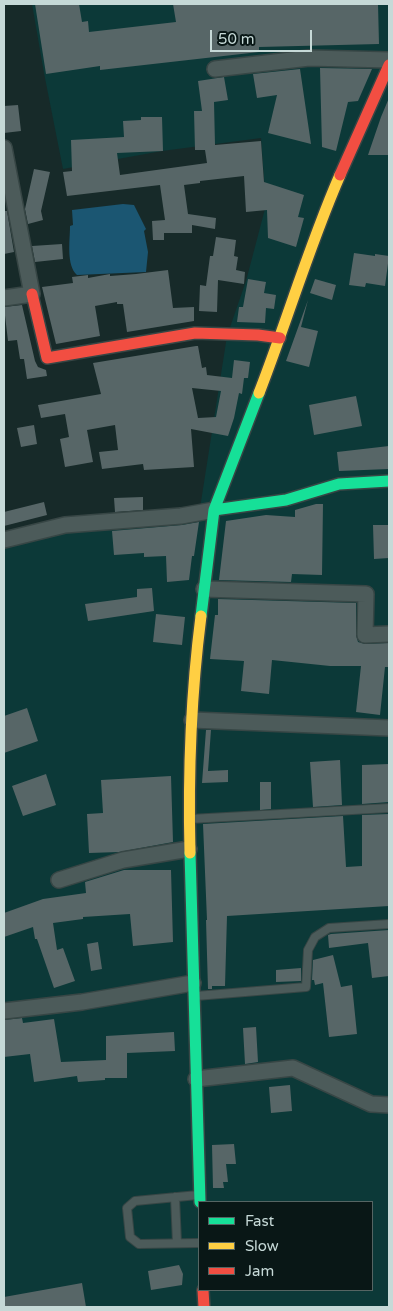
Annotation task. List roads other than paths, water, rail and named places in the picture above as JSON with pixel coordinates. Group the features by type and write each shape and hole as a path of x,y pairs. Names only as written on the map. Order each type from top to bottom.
{"main road":[{"path":"200,1199 188,791 197,647 214,510 280,338 326,209 389,65"},
{"path":"32,294 47,358 195,333 258,335 280,338"},
{"path":"214,510 286,500 339,484 389,481"},
{"path":"203,1291 204,1307"}],"street":[{"path":"214,69 310,58 389,60"},
{"path":"4,148 32,294 4,298"},
{"path":"4,540 65,525 181,516 214,510"},
{"path":"204,588 366,594 365,635 389,634"},
{"path":"192,720 389,728"},
{"path":"59,880 123,860 189,850"},
{"path":"4,1011 194,989"},
{"path":"196,1079 293,1068 371,1104 389,1105"}],"lane":[{"path":"188,819 389,808"},
{"path":"194,989 306,987 308,950 315,937 329,928 389,924"},
{"path":"198,1243 138,1244 130,1237 127,1208 135,1201 176,1197 200,1199"},
{"path":"176,1197 177,1243"}]}
